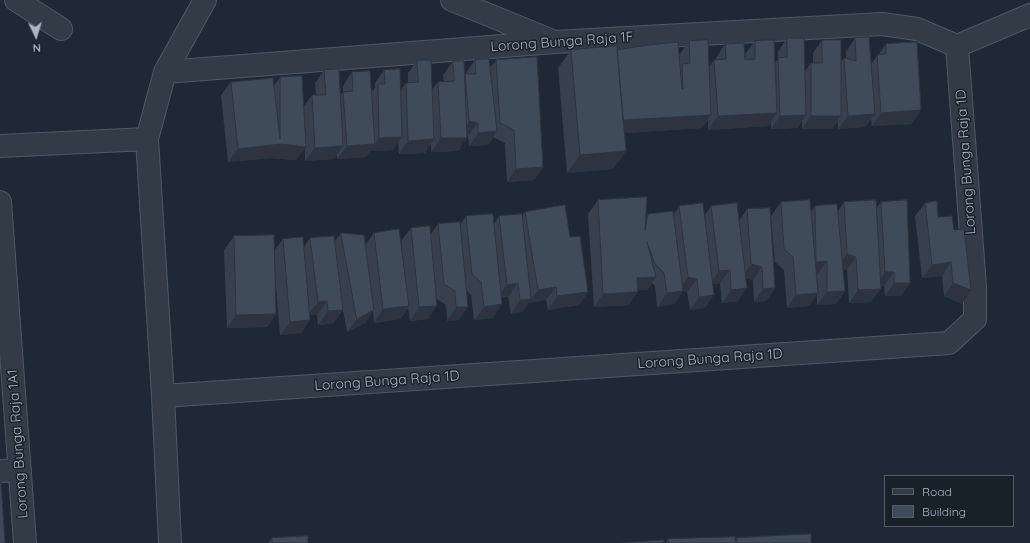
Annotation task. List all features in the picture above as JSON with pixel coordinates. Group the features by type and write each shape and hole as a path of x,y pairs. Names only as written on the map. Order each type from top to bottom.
{"street":[{"path":"16,0 61,29"},
{"path":"170,543 163,396 147,139 165,72 205,0"},
{"path":"452,0 555,42"},
{"path":"957,46 1030,15"},
{"name":"Lorong Bunga Raja 1F","path":"165,72 555,42 882,24 918,29 957,46"},
{"name":"Lorong Bunga Raja 1D","path":"163,396 949,343 975,319 975,293 957,46"},
{"path":"0,146 147,139"},
{"name":"Lorong Bunga Raja 1A1","path":"0,202 10,471 25,543"}],"building":[{"path":"869,37 875,114 848,116 844,58 856,61 855,38"},
{"path":"787,38 804,38 806,115 780,116 778,58 787,57"},
{"path":"708,40 711,115 623,120 617,50 678,42 683,89 682,64 690,63 689,41"},
{"path":"774,40 777,113 718,116 714,60 726,59 725,44 744,43 745,60 755,59 755,41"},
{"path":"822,40 841,40 841,116 811,116 811,63 822,63"},
{"path":"917,42 921,110 881,113 877,55 886,54 886,44"},
{"path":"617,46 626,151 580,155 571,50"},
{"path":"537,57 543,167 516,169 514,130 500,123 496,60"},
{"path":"489,59 497,131 478,133 478,123 469,121 465,74 476,74 475,60"},
{"path":"417,60 431,60 434,139 408,141 406,83 418,82"},
{"path":"453,61 464,61 467,138 441,138 438,82 454,81"},
{"path":"339,69 343,146 315,148 312,95 326,95 324,70"},
{"path":"400,69 402,137 379,138 378,84 385,84 384,70"},
{"path":"370,71 375,144 347,146 343,92 353,91 352,72"},
{"path":"302,76 306,147 280,144 238,149 231,82 273,78 280,139 280,77"},
{"path":"647,197 645,230 648,214 673,211 683,291 667,293 664,273 655,264 647,242 656,277 637,278 638,292 603,294 598,200"},
{"path":"810,200 818,293 796,295 793,257 784,249 781,202"},
{"path":"876,200 881,289 858,290 856,257 847,254 844,202"},
{"path":"907,200 910,283 894,283 894,272 885,272 881,202"},
{"path":"937,201 938,217 952,216 954,230 964,229 971,290 953,283 951,262 932,265 925,203"},
{"path":"703,203 714,295 699,297 697,279 688,277 679,206"},
{"path":"737,203 747,288 731,290 730,270 719,271 711,206"},
{"path":"837,204 845,291 827,292 827,261 816,262 815,206"},
{"path":"565,205 570,237 580,236 588,292 557,296 556,287 538,290 525,212"},
{"path":"770,208 775,288 763,289 762,267 751,264 747,209"},
{"path":"493,214 502,304 484,307 481,282 472,274 466,216"},
{"path":"522,214 531,299 520,300 518,283 507,285 499,216"},
{"path":"460,222 468,307 456,307 455,291 444,284 438,224"},
{"path":"430,226 437,306 419,307 411,228"},
{"path":"399,229 409,306 383,309 374,233"},
{"path":"341,233 364,235 374,310 357,319"},
{"path":"274,235 276,314 236,315 234,236"},
{"path":"334,236 343,310 328,311 327,301 318,302 310,238"},
{"path":"303,237 310,320 290,322 283,239"},
{"path":"1,482 5,543 0,543"},
{"path":"811,534 811,543 737,543 737,538"},
{"path":"308,536 308,543 272,543 272,538"},
{"path":"735,537 735,543 669,543 668,539"},
{"path":"664,540 664,543 621,543"}]}
